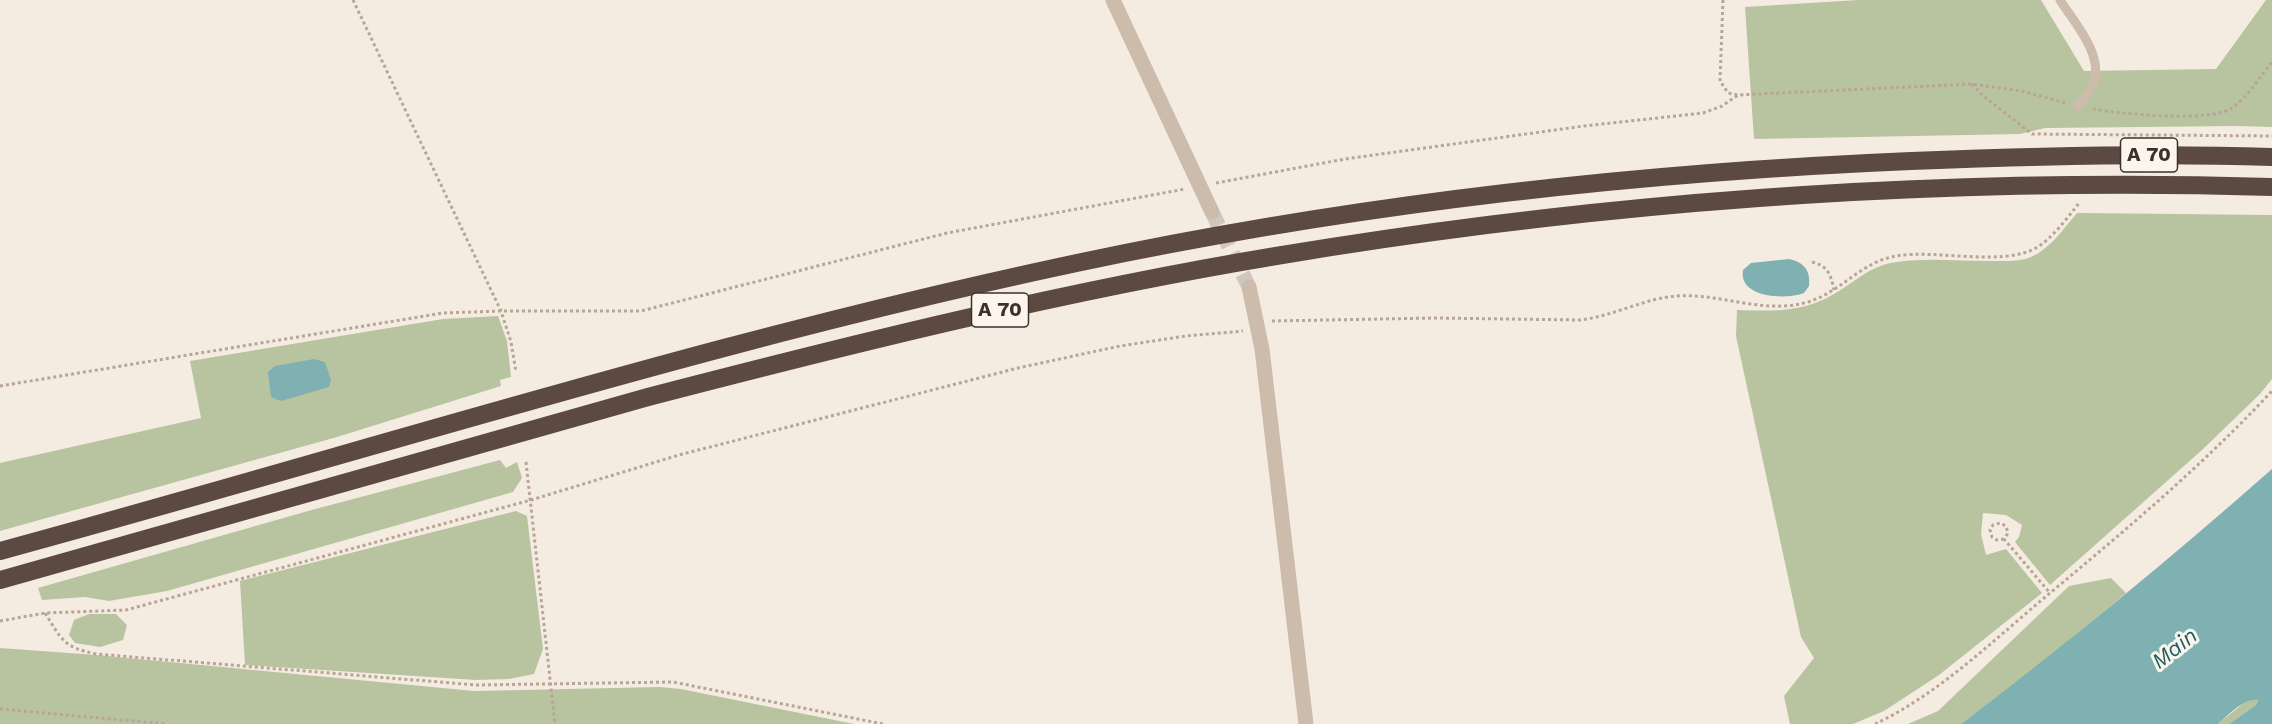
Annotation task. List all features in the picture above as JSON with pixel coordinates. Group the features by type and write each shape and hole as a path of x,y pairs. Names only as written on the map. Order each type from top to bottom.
{"highway":[{"name":"A 70","path":"0,551 641,369 886,307 1129,252 1375,211 1587,184 1832,165 2025,157 2160,155 2272,157"},
{"name":"A 70","path":"0,580 648,397 997,310 1275,256 1534,219 1665,206 1828,194 2026,185 2272,187"}],"street":[{"path":"1113,0 1212,212"},
{"path":"1249,287 1258,325 1306,724"}],"lane":[{"path":"2061,0 2092,51 2095,69 2094,82 2078,106"}],"path":[{"path":"352,0 501,311 511,342 516,372"},
{"path":"1723,0 1720,81 1728,93 1738,95 1972,84 2021,91 2078,106 2119,113 2204,115 2220,113 2233,107 2272,62"},
{"path":"1972,84 1981,94 2032,134 2272,136"},
{"path":"0,386 443,313 641,311 947,233 1345,159 1703,112 1722,106 1738,95"},
{"path":"0,621 45,613 126,610 531,500 679,455 1018,368 1131,344 1258,325 1436,318 1559,321 1599,318 1675,296 1696,296 1761,306 1807,302 1834,290 1876,262 1896,256 2022,254 2037,247 2052,235 2081,201"},
{"path":"1812,262 1824,266 1829,272 1834,290"},
{"path":"1875,724 1905,708 1974,658 2212,451 2272,391"},
{"path":"526,462 555,724"},
{"path":"2000,523 2006,526 2008,533 2004,539 1997,540 1992,537 1990,530 1993,525 2000,523"},
{"path":"2004,539 2050,593"},
{"path":"45,613 64,642 75,650 96,654 476,685 673,682 883,724"},
{"path":"0,710 167,724"}],"green space":[{"path":"1859,0 2041,0 2084,71 2216,69 2266,0 2272,0 2272,127 2045,128 2020,134 1754,139 1745,7"},
{"path":"2077,213 2272,215 2272,379 2260,394 2202,450 2050,585 2015,542 2022,525 2006,515 1983,513 1981,534 1986,555 2006,549 2042,593 1939,675 1884,711 1853,724 1790,724 1784,696 1814,658 1801,637 1736,336 1737,310 1787,310 1810,305 1834,294 1875,268 1890,263 1927,260 2026,259 2050,244"},
{"path":"498,316 507,341 511,377 500,380 501,386 337,437 0,531 0,463 201,418 190,361 443,319"},
{"path":"500,460 506,468 517,462 522,478 513,492 167,591 109,601 85,597 42,600 38,588 308,511"},
{"path":"516,511 527,516 543,649 534,674 509,679 476,680 245,665 240,581"},
{"path":"2111,578 2126,593 2047,659 1961,724 1908,724 1938,711 2069,586"},
{"path":"89,614 116,614 127,625 123,640 100,647 75,643 69,635 74,620"},
{"path":"0,648 474,691 660,687 681,689 854,724 0,724"},
{"path":"2258,700 2256,705 2229,724 2218,724 2246,701"}],"water":[{"path":"1789,259 1799,262 1808,272 1809,286 1804,293 1786,296 1765,295 1748,286 1743,279 1743,270 1751,263"},
{"path":"314,359 325,362 331,380 329,387 281,401 271,397 268,372 275,366"},
{"name":"Main","path":"2272,469 2272,724 2229,724 2256,705 2258,700 2252,700 2242,704 2218,724 1961,724 2119,600"}],"tunnel":[{"path":"1212,212 1249,287"}]}
